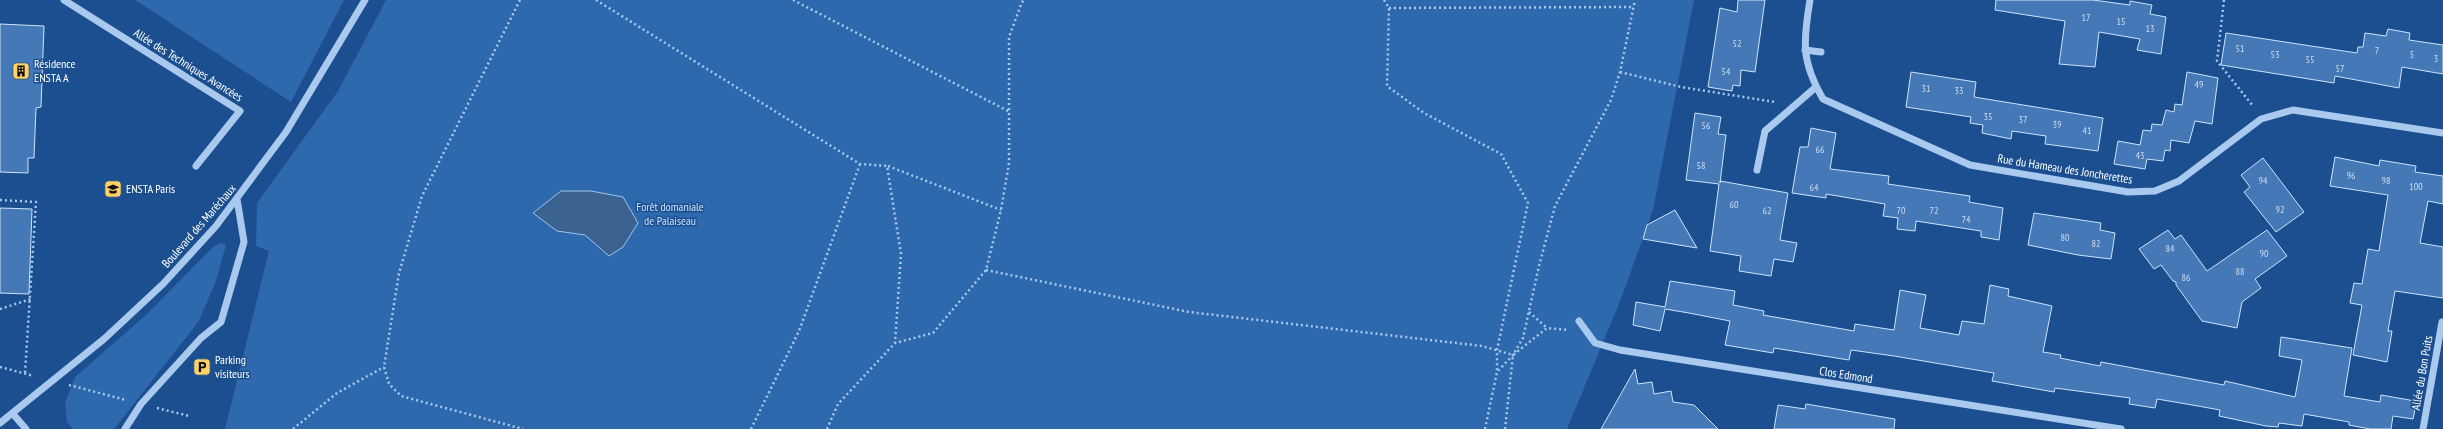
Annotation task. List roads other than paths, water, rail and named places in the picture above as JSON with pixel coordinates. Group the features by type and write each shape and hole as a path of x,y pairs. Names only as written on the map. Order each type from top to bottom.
{"street":[{"name":"Allée des Techniques Avancées","path":"64,0 240,110 196,166"},
{"name":"Boulevard des Maréchaux","path":"0,423 14,414 104,339 163,284 216,226 237,200 286,132 365,0"},
{"name":"Rue du Hameau des Joncherettes","path":"1810,0 1805,50 1811,78 1823,99 1970,166 2128,192 2155,191 2179,181 2260,119 2293,110 2443,133"},
{"path":"1805,50 1821,52"},
{"path":"1757,170 1765,131 1816,87"},
{"path":"125,429 146,398 201,338 221,322 244,242 237,200"},
{"name":"Clos Edmond","path":"1579,321 1595,343 1620,350 2122,429"},
{"name":"Allée du Bon Puits","path":"2423,429 2442,322"},
{"path":"14,414 26,429"}],"place":[{"name":"Résidence ENSTA A","path":"21,71"},
{"name":"ENSTA Paris","path":"113,189"},
{"name":"Parking visiteurs","path":"202,367"}],"park label":[{"name":"Forêt domaniale de Palaiseau","path":"670,214"}]}
